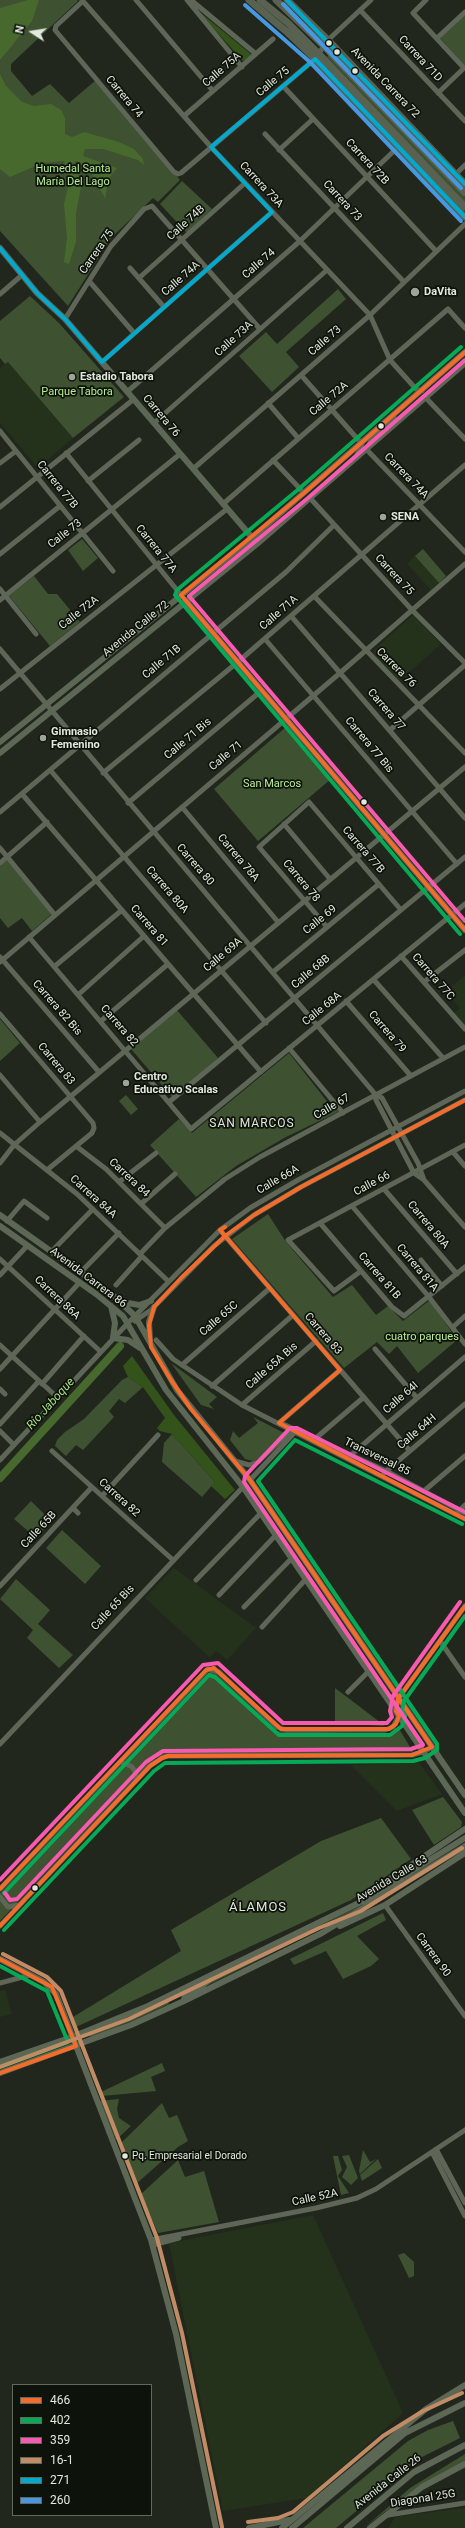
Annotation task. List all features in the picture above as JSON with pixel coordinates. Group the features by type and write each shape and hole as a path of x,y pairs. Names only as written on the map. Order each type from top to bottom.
{"highway":[{"path":"249,0 317,56 415,154 465,207"},
{"path":"260,0 288,23 398,147 465,217"},
{"name":"Avenida Carrera 72","path":"276,0 326,43 395,109 465,184"},
{"name":"Avenida Carrera 72","path":"287,0 374,97 465,193"},
{"path":"374,97 395,109"},
{"path":"415,154 423,173"}],"main road":[{"name":"Carrera 76","path":"0,248 22,275 65,319 257,544"},
{"name":"Avenida Calle 72","path":"0,742 252,538 416,397 419,390 465,352"},
{"name":"Avenida Calle 72","path":"0,753 257,544 367,450 465,363"},
{"name":"Carrera 77A","path":"181,595 236,663 465,930"},
{"name":"Avenida Carrera 86","path":"0,1215 120,1302 136,1318 151,1346 191,1409 250,1480 398,1699 464,1793"},
{"name":"Avenida Carrera 86","path":"0,1226 110,1304 128,1323 141,1349 166,1390 243,1487 465,1813"},
{"path":"120,1302 138,1305 151,1300"},
{"path":"110,1304 116,1323 113,1338 128,1340 141,1349"},
{"path":"151,1346 149,1325 154,1307"},
{"path":"348,1909 465,1829"},
{"name":"Avenida Calle 63","path":"0,2073 76,2046 184,2001 322,1933 465,1838"},
{"name":"Avenida Calle 63","path":"0,2062 72,2037 140,2010 387,1891 465,1846"},
{"path":"322,1933 385,1905 465,1854"},
{"path":"0,1959 54,1990 152,2242 176,2334 216,2528"},
{"path":"184,2001 185,1994 202,1986 216,1973"},
{"path":"282,2528 426,2409 465,2385"},
{"path":"292,2528 406,2433 465,2403"},
{"name":"Avenida Calle 26","path":"347,2528 414,2472 465,2445"},
{"path":"370,2528 422,2487 465,2464"},
{"path":"249,2528 280,2524 296,2517"}],"street":[{"path":"136,0 213,91"},
{"path":"187,0 242,67"},
{"path":"191,0 256,54"},
{"name":"Calle 75","path":"181,173 317,56 326,43 371,0"},
{"path":"426,0 413,12 464,68 438,93"},
{"name":"Carrera 74","path":"83,1 54,28 174,172 181,173"},
{"name":"Carrera 73A","path":"83,1 211,147 370,315 390,360 419,390"},
{"name":"Carrera 71D","path":"360,10 465,121"},
{"path":"437,38 465,12"},
{"name":"Calle 75A","path":"184,116 273,39"},
{"name":"Carrera 72B","path":"283,86 436,252"},
{"path":"279,150 313,119"},
{"name":"Carrera 73","path":"265,134 404,282"},
{"name":"Calle 74","path":"127,392 300,241 398,147"},
{"path":"456,174 465,165"},
{"name":"Calle 74B","path":"139,278 245,184"},
{"name":"Carrera 75","path":"65,319 111,246 148,206 154,207 182,240"},
{"name":"Calle 74A","path":"102,362 272,212"},
{"name":"Calle 73","path":"194,469 370,315 465,224"},
{"path":"182,240 260,329"},
{"path":"130,268 164,307"},
{"name":"Calle 73A","path":"154,423 327,270"},
{"path":"0,294 22,275"},
{"path":"89,281 134,333"},
{"name":"Calle 72A","path":"0,689 156,565 225,506 298,438 448,309 465,328"},
{"path":"301,375 362,444 358,454 333,478"},
{"path":"426,398 465,439"},
{"path":"0,507 134,399"},
{"path":"268,403 298,438"},
{"path":"367,450 371,440 397,413"},
{"name":"Carrera 77B","path":"0,431 113,571"},
{"path":"88,481 139,440"},
{"name":"Carrera 74A","path":"367,450 465,552"},
{"path":"0,463 16,451"},
{"name":"Carrera 77A","path":"66,454 181,595"},
{"name":"Calle 73","path":"0,600 180,454"},
{"path":"273,460 304,493"},
{"name":"Calle 71A","path":"103,773 265,639 465,465"},
{"name":"Carrera 75","path":"310,498 412,610 465,664"},
{"path":"0,554 60,506"},
{"name":"Calle 71B","path":"0,812 51,771 212,633 286,572 334,525"},
{"name":"Calle 71","path":"1,960 366,651 465,564"},
{"path":"0,589 36,634"},
{"name":"Carrera 76","path":"314,596 465,753"},
{"name":"Carrera 77","path":"291,616 465,818"},
{"name":"Carrera 77 Bis","path":"265,639 314,694 457,864"},
{"name":"Carrera 80","path":"0,649 128,803 318,1024 375,1094 382,1098 399,1126 421,1169 424,1180"},
{"path":"390,730 465,664"},
{"name":"Calle 71 Bis","path":"128,803 261,691"},
{"name":"Calle 69A","path":"0,1163 14,1145 40,1122 221,969 465,767"},
{"name":"Carrera 80A","path":"51,771 266,1023"},
{"name":"Carrera 81","path":"22,794 261,1072"},
{"name":"Carrera 77B","path":"284,824 309,802 401,910"},
{"name":"Carrera 78A","path":"182,807 278,922"},
{"path":"0,863 47,822"},
{"path":"284,824 330,879"},
{"name":"Carrera 78","path":"284,824 259,848 327,928"},
{"path":"0,848 56,915"},
{"name":"Calle 68B","path":"169,1102 465,857"},
{"name":"Calle 69","path":"273,972 379,884"},
{"name":"Calle 68A","path":"191,1129 465,904"},
{"path":"55,966 122,910"},
{"path":"79,994 144,936"},
{"name":"Carrera 82","path":"29,937 79,994 191,1129"},
{"path":"424,982 465,950"},
{"name":"Carrera 77C","path":"402,956 465,1029"},
{"name":"Carrera 82 Bis","path":"1,960 99,1072"},
{"path":"101,1022 168,964"},
{"path":"374,980 443,1058"},
{"name":"Carrera 79","path":"346,1001 411,1076"},
{"name":"Carrera 83","path":"0,1014 92,1123 94,1128 76,1146"},
{"name":"Calle 67","path":"116,1284 165,1228 226,1179 260,1157 465,1047"},
{"path":"289,1048 343,1113"},
{"path":"0,1076 40,1122"},
{"name":"Calle 66A","path":"136,1318 168,1281 220,1230 280,1190 465,1091"},
{"name":"Carrera 80","path":"375,1094 376,1100 414,1173 424,1180 465,1227"},
{"name":"Calle 66A","path":"0,1460 128,1323 154,1307 225,1236 283,1196 465,1100"},
{"name":"Carrera 84A","path":"0,1133 93,1209 168,1281"},
{"name":"Calle 66","path":"361,1271 334,1291 288,1240 465,1145"},
{"path":"47,1170 76,1146"},
{"name":"Carrera 84","path":"76,1146 120,1181 165,1228"},
{"path":"453,1152 465,1166"},
{"path":"120,1181 156,1153"},
{"path":"142,1203 175,1174"},
{"name":"Carrera 80A","path":"384,1189 456,1274"},
{"path":"7,1221 24,1201 47,1218"},
{"name":"Carrera 81A","path":"352,1206 429,1297 465,1344"},
{"path":"51,1252 93,1209"},
{"name":"Carrera 81B","path":"320,1223 399,1315 404,1316 409,1314 429,1297"},
{"name":"Carrera 83","path":"220,1230 410,1451"},
{"path":"80,1273 118,1233"},
{"path":"0,1275 27,1246"},
{"name":"Carrera 86A","path":"0,1258 101,1352"},
{"path":"421,1260 442,1286"},
{"path":"429,1297 465,1267"},
{"path":"0,1369 80,1282"},
{"name":"Calle 65C","path":"182,1365 270,1288"},
{"path":"212,1386 293,1315"},
{"path":"453,1327 465,1316"},
{"path":"0,1424 84,1336"},
{"name":"Transversal 85","path":"156,1340 166,1354 242,1405 424,1491 457,1512 465,1519"},
{"name":"Calle 65A Bis","path":"242,1405 316,1341"},
{"path":"0,1345 58,1398"},
{"path":"375,1349 417,1398"},
{"name":"Calle 64I","path":"351,1455 465,1357"},
{"path":"279,1423 340,1370"},
{"path":"0,1389 5,1394"},
{"path":"316,1438 364,1397"},
{"name":"Calle 64H","path":"384,1473 465,1404"},
{"path":"235,1461 249,1465 258,1462 294,1430"},
{"path":"250,1480 294,1430"},
{"name":"Transversal 85","path":"294,1430 316,1438 351,1455 457,1512 465,1513"},
{"path":"0,1431 14,1445"},
{"path":"102,1496 158,1435"},
{"name":"Carrera 82","path":"52,1451 173,1560"},
{"path":"424,1491 465,1456"},
{"name":"Calle 65B","path":"0,1586 92,1487"},
{"name":"Calle 65 Bis","path":"0,1744 243,1487"},
{"path":"457,1512 465,1506"},
{"path":"73,1508 78,1514"},
{"path":"196,1580 261,1513"},
{"path":"219,1595 276,1535"},
{"path":"244,1607 292,1558"},
{"path":"262,1627 306,1579"},
{"path":"0,1889 206,1670 211,1668 219,1672 277,1727 286,1730 385,1730 396,1724 398,1699 465,1606"},
{"path":"440,1641 465,1677"},
{"path":"348,1692 369,1671"},
{"path":"0,1926 154,1762 165,1757 412,1755 423,1752 432,1747"},
{"path":"120,1762 131,1766 135,1771 136,1781"},
{"path":"0,1897 8,1907 20,1904"},
{"name":"Carrera 90","path":"385,1905 465,2016"},
{"path":"0,1983 30,1975"},
{"name":"Calle 52A","path":"152,2242 351,2202 382,2188 465,2130"},
{"name":"Calle 52A","path":"435,2152 465,2134"},
{"path":"435,2152 465,2203"},
{"path":"435,2152 465,2216"},
{"name":"Diagonal 25G","path":"384,2516 465,2503"}],"shaded area":[{"path":"28,0 39,0 32,21 0,60 0,8"},
{"path":"195,8 252,55 243,61"},
{"path":"0,74 6,86 22,102 34,106 51,104 61,110 65,118 65,134 72,137 84,132 119,142 134,149 143,159 144,165 138,160 103,149 85,149 83,156 117,168 109,178 105,198 90,171 76,161 72,165 80,178 81,187 76,213 76,242 69,264 64,262 67,238 64,204 69,183 64,161 42,163 10,177 0,169"},
{"path":"8,361 73,438 38,468 0,423 0,368"},
{"path":"415,556 439,583 431,590 407,564"},
{"path":"414,614 441,644 398,682 372,652"},
{"path":"465,975 465,1026 454,1013 460,1008 446,991"},
{"path":"132,1356 174,1415 235,1490 225,1499 211,1486 215,1482 172,1434 160,1431 157,1428 165,1418 143,1387 128,1377 123,1366"},
{"path":"174,1568 256,1628 227,1660 216,1651 210,1658 145,1598"},
{"path":"388,1760 417,1760 442,1794 397,1811 351,1765 384,1764"},
{"path":"5,1990 12,2014 0,2017 0,1991"},
{"path":"313,2215 403,2413 307,2498 223,2511 169,2243"},
{"path":"465,2508 465,2528 388,2528 395,2517"}],"green space":[{"name":"Humedal Santa María Del Lago","path":"0,0 78,1 11,64 11,71 32,96 50,84 69,103 96,80 180,180 158,202 153,198 111,238 68,306 0,231"},
{"path":"465,15 465,66 440,38"},
{"path":"329,54 465,198 465,203 327,57"},
{"path":"182,181 212,209 187,233 160,204"},
{"path":"338,289 346,299 286,352 299,367 272,392 239,356 266,332 277,344"},
{"name":"Parque Tabora","path":"30,296 59,323 124,397 73,438 8,362 5,364 0,358 0,321"},
{"path":"82,539 98,558 83,571 68,550"},
{"path":"423,549 446,576 439,583 415,556"},
{"path":"34,576 48,594 57,594 80,622 50,646 9,596"},
{"name":"San Marcos","path":"286,727 331,779 258,841 214,789"},
{"path":"7,860 53,913 32,931 22,918 8,928 0,918 0,866"},
{"path":"176,1009 218,1058 173,1098 131,1049"},
{"path":"0,1019 20,1043 0,1061"},
{"path":"289,1053 333,1109 336,1108 338,1112 286,1137 236,1166 196,1197 150,1145 179,1119 192,1133"},
{"path":"126,1095 138,1109 131,1115 119,1101"},
{"name":"cuatro parques","path":"268,1214 286,1242 333,1297 352,1285 376,1315 388,1306 403,1321 430,1300 457,1340 418,1373 397,1346 389,1354 377,1342 344,1368 232,1239"},
{"path":"171,1363 217,1397 209,1404 214,1409 201,1405"},
{"path":"128,1377 143,1387 125,1403 119,1399 109,1411 114,1417 83,1450 76,1445 66,1456 55,1446 57,1440 65,1432 84,1419 122,1380"},
{"path":"253,1417 284,1433 258,1459 253,1461 245,1459 230,1440 233,1431 239,1438 258,1423"},
{"path":"172,1434 215,1482 202,1497 162,1462 164,1443"},
{"path":"31,1501 51,1521 36,1538 14,1519"},
{"path":"62,1530 101,1566 85,1584 46,1548"},
{"path":"16,1579 50,1610 38,1624 73,1655 59,1668 27,1638 33,1630 0,1599"},
{"path":"210,1671 214,1671 277,1731 388,1734 398,1727 413,1752 164,1755 156,1758 0,1921 0,1893"},
{"path":"335,1688 347,1697 385,1726 335,1723"},
{"path":"443,1797 462,1822 461,1827 434,1845 412,1810"},
{"path":"381,1818 411,1859 372,1886 351,1900 76,2027 73,2017 181,1951 171,1930 321,1841"},
{"path":"380,1896 320,1929 186,1996 210,1980"},
{"path":"383,1913 386,1920 357,1936 379,1959 371,1966 343,1979 326,1951 294,1965 290,1959"},
{"path":"168,2001 169,2004 132,2021 91,2038 89,2035"},
{"path":"162,2063 165,2071 151,2077 156,2091 102,2096 101,2092"},
{"path":"119,2099 117,2109 119,2118 131,2126 116,2140 100,2101"},
{"path":"162,2103 169,2118 177,2115 188,2141 178,2147 136,2184 121,2143"},
{"path":"363,2150 370,2162 376,2159 360,2174 359,2171"},
{"path":"349,2155 358,2178 351,2185 342,2177 347,2167 342,2156"},
{"path":"333,2156 338,2156 342,2170 338,2176 349,2193 341,2195"},
{"path":"378,2159 382,2168 362,2181 360,2175"},
{"path":"178,2160 185,2177 204,2171 219,2222 158,2233 141,2194"},
{"path":"404,2253 414,2262 414,2276 409,2278 398,2255"},
{"path":"453,2421 460,2438 420,2458 336,2528 303,2528 408,2441 428,2430"},
{"path":"465,2454 465,2462 411,2492 364,2528 410,2488"}],"waterway":[{"name":"Río Jaboque","path":"0,1478 120,1346"}],"transit line":[{"name":"271","path":"287,0 465,184"},
{"name":"260","path":"283,4 461,188"},
{"name":"260","path":"245,5 311,63 461,221"},
{"name":"271","path":"0,248 37,293 65,319 102,362 272,212 211,147 315,59 465,217"},
{"name":"402","path":"460,934 175,595 177,590 300,488 461,347"},
{"name":"466","path":"465,352 304,493 181,595 465,930"},
{"name":"359","path":"465,360 308,498 189,596 465,921"},
{"name":"466","path":"0,1926 150,1766 162,1758 168,1756 412,1755 432,1747 250,1480 191,1409 171,1380 151,1347 149,1325 154,1307 181,1278 225,1236 254,1215 301,1187 465,1100"},
{"name":"466","path":"225,1227 220,1230 340,1370 279,1423 465,1519"},
{"name":"359","path":"5,1893 10,1900 17,1899 146,1762 163,1751 411,1749 423,1745 244,1482 245,1476 290,1428 297,1428 465,1512"},
{"name":"402","path":"4,1930 154,1771 165,1763 413,1761 425,1758 437,1750 437,1744 258,1481 295,1440 462,1524"},
{"name":"359","path":"0,1880 203,1665 218,1663 283,1723 387,1723 392,1717 390,1711 393,1696 460,1602"},
{"name":"466","path":"0,1889 206,1670 214,1668 281,1729 389,1729 396,1724 399,1716 396,1711 398,1699 465,1606"},
{"name":"402","path":"4,1893 209,1675 215,1677 279,1735 390,1735 402,1726 405,1716 402,1710 404,1701 465,1616"},
{"name":"16-1","path":"0,2067 129,2019 319,1928 361,1911 462,1848"},
{"name":"16-1","path":"3,1954 47,1977 61,1991 157,2238 182,2333 222,2527"},
{"name":"466","path":"0,1959 52,1987 76,2046 0,2073"},
{"name":"402","path":"0,1966 47,1991 68,2042 0,2067"},
{"name":"16-1","path":"248,2522 278,2518 293,2512 383,2436 423,2411 462,2393"}],"place":[{"name":"DaVita","path":"415,292"},
{"name":"Estadio Tabora","path":"72,377"},
{"name":"SENA","path":"383,517"},
{"name":"Gimnasio Femenino","path":"43,738"},
{"name":"Centro Educativo Scalas","path":"126,1083"},
{"name":"Pq. Empresarial el Dorado","path":"125,2156"}],"district":[{"name":"SAN MARCOS","path":"252,1124"},
{"name":"ÁLAMOS","path":"258,1908"}]}
